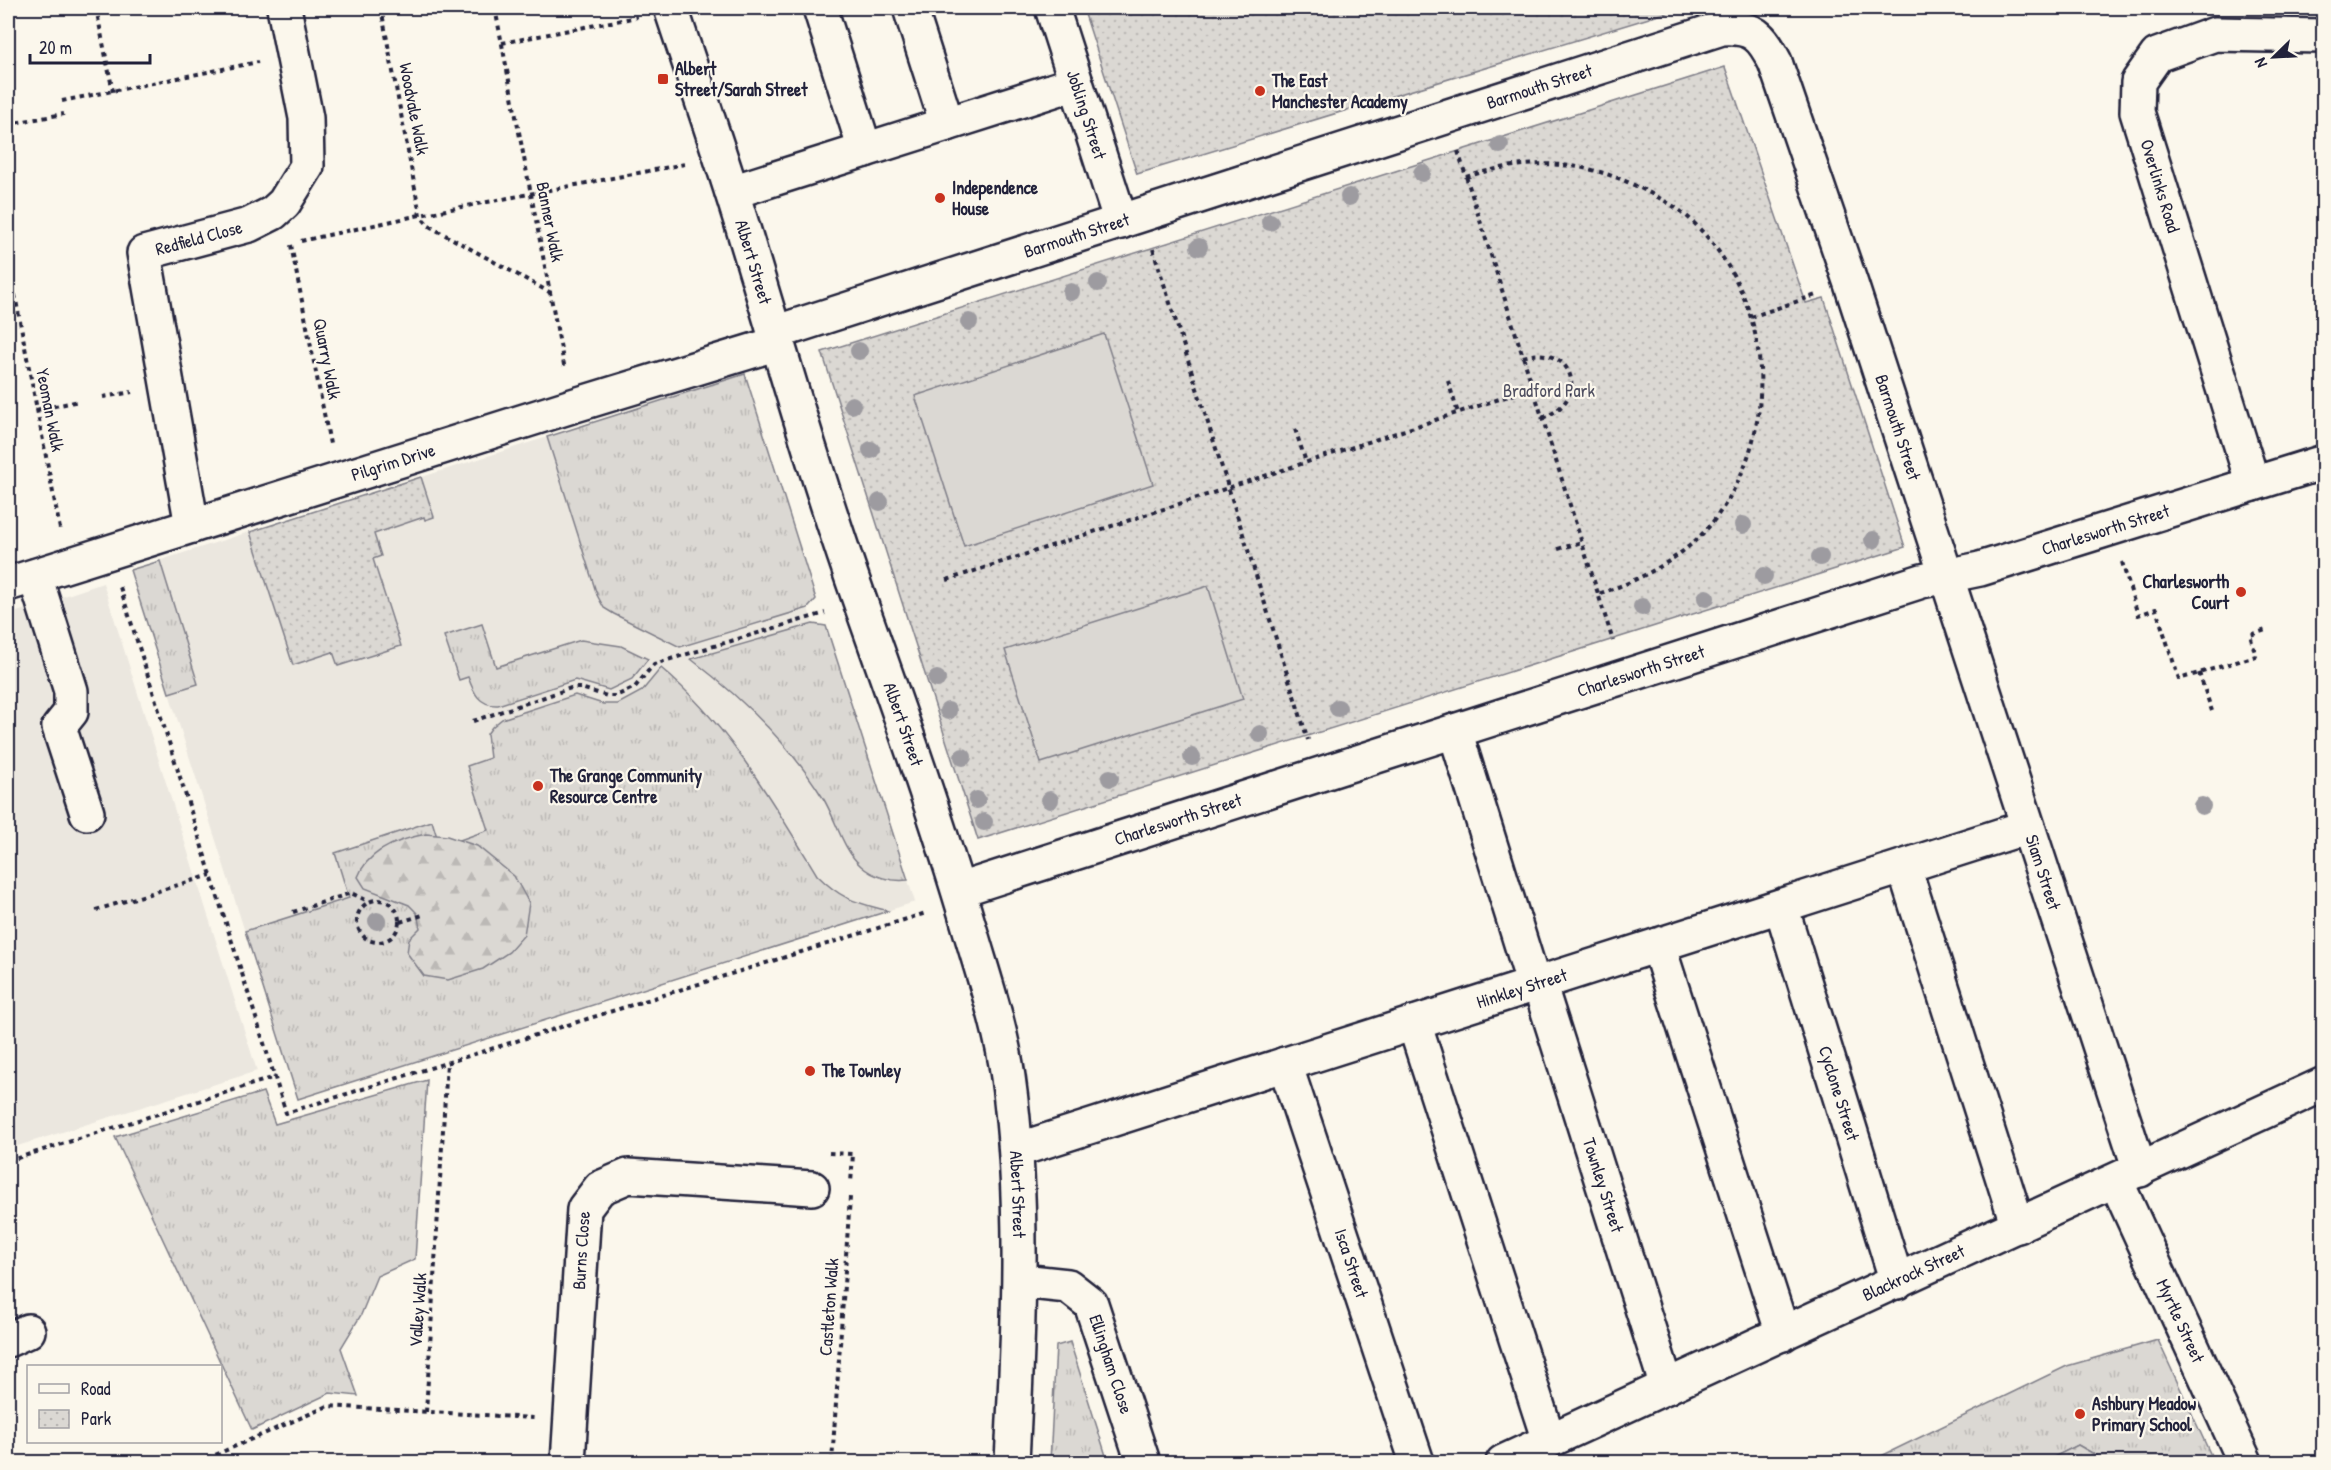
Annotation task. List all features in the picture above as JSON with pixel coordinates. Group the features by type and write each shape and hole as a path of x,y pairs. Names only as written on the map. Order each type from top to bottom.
{"street":[{"name":"Redfield Close","path":"192,526 144,253 249,225 273,213 284,203 307,166 306,118 284,8"},
{"path":"820,8 865,150"},
{"path":"910,8 948,124"},
{"name":"Jobling Street","path":"1052,8 1076,82 1132,219"},
{"name":"Albert Street","path":"671,9 732,192 861,605 891,684 961,896 991,1000 1008,1072 1017,1150 1021,1281 1012,1462"},
{"name":"Barmouth Street","path":"776,338 1447,116 1722,28 1740,27 1766,43 1775,62 1851,284 1946,576"},
{"name":"Overlinks Road","path":"2253,484 2137,111 2138,82 2157,55 2215,34 2324,36"},
{"path":"732,192 1076,82"},
{"name":"Pilgrim Drive","path":"21,580 572,406 776,338"},
{"name":"Charlesworth Street","path":"961,896 1319,775 1624,676 1922,582 1980,569 2324,462"},
{"name":"Siam Street","path":"1946,576 2027,827 2128,1176"},
{"path":"21,580 71,691 71,712 59,727 87,813"},
{"name":"Townley Street","path":"1455,731 1667,1388"},
{"name":"Hinkley Street","path":"1017,1150 2027,827"},
{"path":"1904,867 2018,1226"},
{"name":"Cyclone Street","path":"1781,906 1898,1282"},
{"path":"1658,945 1783,1334"},
{"path":"1414,1023 1550,1441"},
{"name":"Isca Street","path":"1285,1064 1417,1462"},
{"name":"Blackrock Street","path":"1503,1462 2324,1084"},
{"name":"Burns Close","path":"568,1462 584,1209 600,1188 628,1176 812,1188"},
{"name":"Myrtle Street","path":"2128,1176 2245,1462"},
{"name":"Ellingham Close","path":"1021,1281 1068,1286 1091,1304 1143,1462"}],"path":[{"path":"96,8 113,92"},
{"name":"Woodvale Walk","path":"381,8 420,215"},
{"name":"Banner Walk","path":"495,8 572,406"},
{"path":"502,43 671,9"},
{"path":"62,101 294,55"},
{"path":"8,124 64,114"},
{"path":"1447,116 1624,676"},
{"path":"550,293 429,226 420,215 720,158"},
{"path":"1466,177 1509,165 1539,163 1575,166 1635,186 1691,219 1719,251 1738,284 1751,317 1759,354 1761,399 1746,465 1734,490 1714,520 1694,541 1674,557 1643,576 1598,594"},
{"name":"Quarry Walk","path":"337,480 290,243 420,215"},
{"path":"1132,219 1228,488 1319,775"},
{"name":"Yeoman Walk","path":"8,259 67,566"},
{"path":"1751,317 1851,284"},
{"path":"1523,357 1544,353 1563,362 1568,371 1571,391 1568,401 1561,409 1542,418"},
{"path":"1448,381 1458,413"},
{"path":"947,580 1533,388"},
{"path":"36,410 79,402"},
{"path":"1295,429 1306,462"},
{"path":"2111,528 2138,615 2156,609 2179,679 2256,656 2250,635 2266,630"},
{"path":"1558,549 1582,542"},
{"path":"108,552 286,1113 961,896"},
{"path":"473,721 571,688 616,696 635,687 654,664 826,612"},
{"path":"2199,673 2212,711"},
{"path":"96,910 211,875"},
{"path":"293,912 351,893 368,901"},
{"path":"376,899 390,902 395,908 399,922 398,928 389,939 376,942 369,940 359,931 357,917 368,901 376,899"},
{"path":"399,922 423,915"},
{"name":"Valley Walk","path":"426,1412 447,1063"},
{"path":"8,1161 275,1077"},
{"name":"Castleton Walk","path":"832,1462 853,1154"},
{"path":"199,1462 328,1406 571,1420"}],"shaded area":[{"name":"The Grange Community Resource Centre","path":"745,374 816,599 808,608 813,624 826,626 915,902 298,1099 130,570"},
{"path":"103,583 257,1071 8,1149 8,615"}],"green space":[{"name":"The East Manchester Academy","path":"1083,8 1682,8 1137,174"},
{"name":"Bradford Park","path":"1725,67 1806,303 1824,298 1905,547 978,840 822,352"},
{"path":"1104,334 1153,484 964,546 915,396"},
{"path":"745,374 816,599 808,608 680,647 604,608 597,595 547,437"},
{"path":"421,477 434,517 425,520 424,517 374,534 381,556 373,559 401,646 338,666 333,652 293,665 250,532"},
{"path":"160,561 198,684 169,693 130,570"},
{"path":"1208,586 1243,699 1041,763 1005,650"},
{"path":"482,624 496,667 581,640 621,646 648,659 632,679 609,690 575,680 492,705 478,697 468,677 459,680 444,636"},
{"path":"813,624 826,626 908,880 883,878 871,873 854,859 844,843 828,806 810,778 780,740 728,689 691,659"},
{"path":"661,668 685,690 728,739 766,792 817,875 849,899 888,911 298,1099 245,931 349,898 335,853 432,821 440,847 488,830 467,766 490,758 487,734 492,727 502,719 575,695 603,704 618,704 642,691"},
{"path":"426,834 447,836 477,846 514,876 529,903 524,935 509,952 483,969 448,980 424,976 407,953 409,939 420,928 417,913 409,905 365,888 358,877 369,860 386,847"},
{"path":"427,1080 415,1259 377,1276 361,1315 341,1348 358,1396 330,1393 252,1430 115,1137 263,1092 275,1124"},
{"name":"Ashbury Meadow Primary School","path":"2158,1340 2214,1462 2108,1462 2078,1445 2044,1462 1869,1462 2067,1366"},
{"path":"1070,1342 1108,1462 1050,1462 1056,1346"},
{"path":"2078,1445 2108,1462 2044,1462"}],"place":[{"name":"Albert Street/Sarah Street","path":"663,79"},
{"name":"The East Manchester Academy","path":"1260,91"},
{"name":"Independence House","path":"940,198"},
{"name":"Charlesworth Court","path":"2241,592"},
{"name":"The Grange Community Resource Centre","path":"538,786"},
{"name":"The Townley","path":"810,1071"},
{"name":"Ashbury Meadow Primary School","path":"2080,1414"}]}
